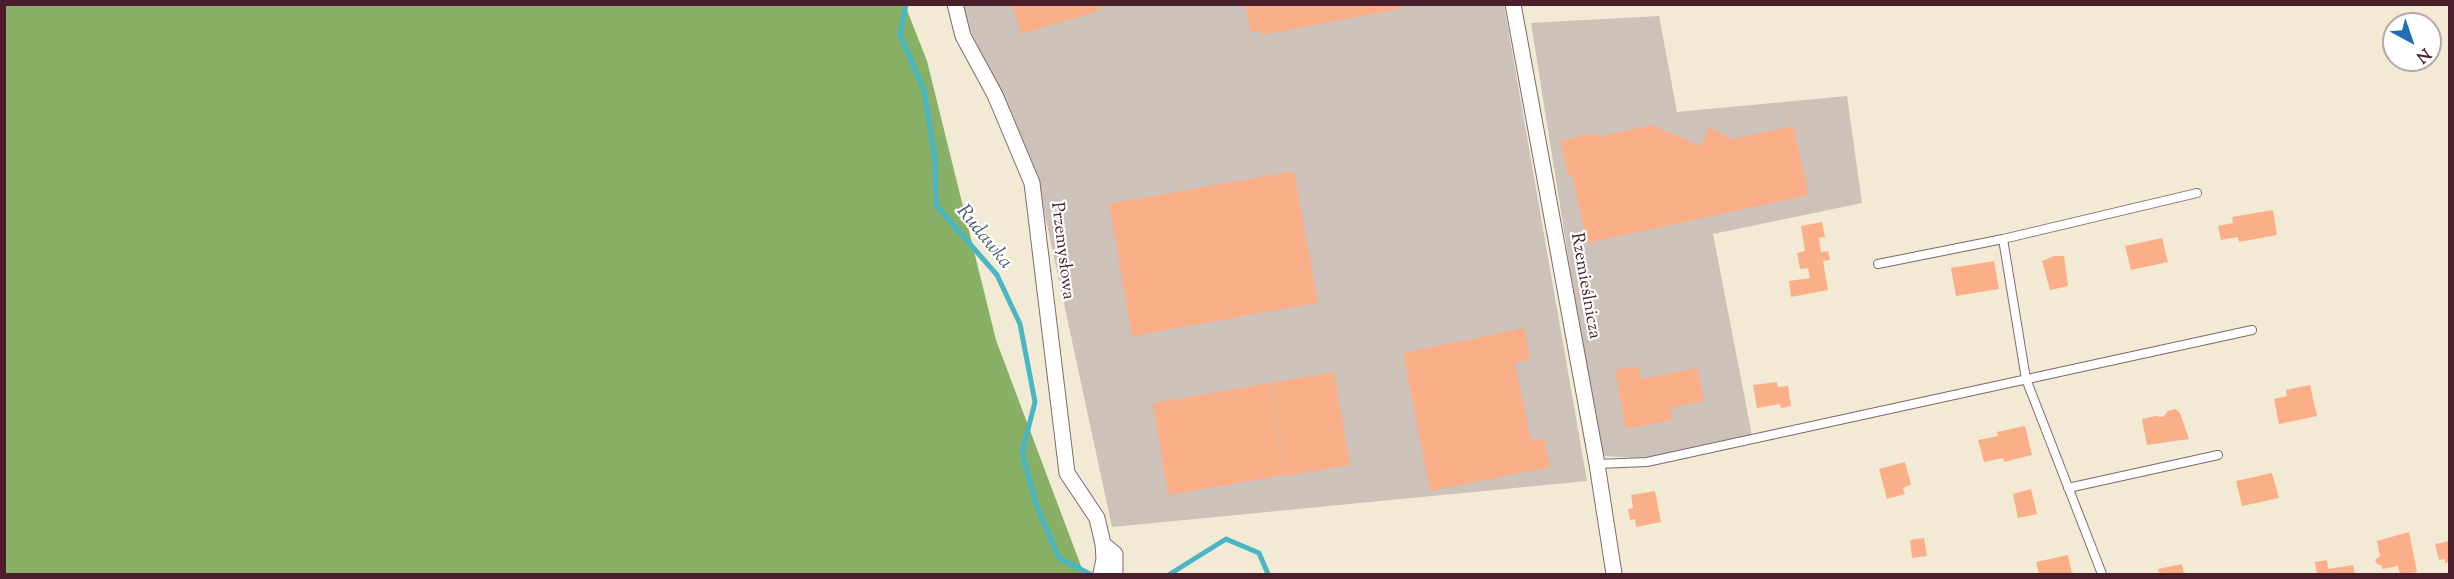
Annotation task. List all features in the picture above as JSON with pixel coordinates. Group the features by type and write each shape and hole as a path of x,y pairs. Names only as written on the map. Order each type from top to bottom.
{"street":[{"name":"Przemysłowa","path":"955,4 963,36 995,95 1032,183 1067,473 1097,518 1103,544 1104,558 1101,574"},
{"name":"Rzemieślnicza","path":"1513,4 1597,464 1614,574"},
{"name":"Przemysłowa","path":"1103,544 1115,554 1116,572"}],"lane":[{"path":"1878,264 2003,239 2197,193"},
{"path":"2003,239 2026,379 2102,574"},
{"path":"1597,464 1647,462 2252,330"},
{"path":"2068,488 2218,455"}],"shaded area":[{"path":"963,5 1504,5 1587,481 1112,527 1037,178 999,89 969,28"},
{"path":"1659,16 1677,112 1847,96 1862,203 1713,234 1752,436 1647,458 1600,456 1531,23"}],"green space":[{"path":"4,5 905,5 927,61 996,340 1084,574 5,574"}],"building":[{"path":"1012,4 1097,4 1099,11 1021,34"},
{"path":"1245,4 1399,4 1399,9 1261,35 1261,31 1251,32"},
{"path":"1652,125 1701,146 1709,127 1732,139 1793,126 1809,195 1587,243 1572,175 1568,176 1560,141 1595,133 1596,137"},
{"path":"1294,171 1318,303 1132,336 1109,204"},
{"path":"2273,210 2277,235 2239,242 2238,237 2221,240 2218,226 2233,223 2232,217"},
{"path":"1822,222 1825,237 1819,238 1821,252 1828,251 1830,260 1823,261 1828,290 1791,297 1789,281 1810,278 1808,268 1800,269 1797,253 1805,251 1801,226"},
{"path":"2162,238 2168,262 2131,270 2125,246"},
{"path":"2054,256 2064,256 2068,286 2050,290 2042,261"},
{"path":"1994,261 1999,289 1956,296 1951,268"},
{"path":"1524,328 1530,359 1515,363 1531,441 1544,438 1550,467 1430,491 1403,353"},
{"path":"1638,366 1641,379 1698,368 1704,401 1670,408 1672,420 1626,429 1615,370"},
{"path":"1334,372 1350,465 1286,476 1271,383"},
{"path":"1777,382 1778,387 1788,386 1791,406 1781,408 1780,404 1757,408 1753,385"},
{"path":"1270,383 1285,475 1168,495 1153,403"},
{"path":"2310,385 2317,416 2279,424 2274,399 2287,396 2286,390"},
{"path":"2175,409 2180,413 2189,439 2147,445 2142,419 2163,417 2168,411"},
{"path":"2025,426 2032,455 2004,462 2003,458 1984,462 1978,440 1998,436 1997,432"},
{"path":"1905,462 1911,485 1903,488 1905,494 1887,499 1879,469"},
{"path":"2272,473 2279,498 2242,506 2236,481"},
{"path":"2031,489 2037,514 2018,518 2013,494"},
{"path":"1655,491 1661,522 1636,527 1635,519 1630,520 1628,509 1633,508 1631,495"},
{"path":"2409,532 2417,572 2400,574 2398,566 2382,569 2382,566 2375,560 2380,556 2377,541"},
{"path":"1924,538 1927,556 1912,558 1910,540"},
{"path":"2450,541 2450,562 2445,563 2445,559 2439,560 2435,544"},
{"path":"2068,555 2072,574 2039,574 2036,562"},
{"path":"2327,560 2328,569 2353,565 2355,574 2317,574 2315,562"},
{"path":"2182,564 2184,574 2159,574 2158,569"}],"waterway":[{"name":"Rudawka","path":"906,4 900,35 924,90 935,161 936,205 997,275 1020,324 1035,402 1022,453 1037,507 1059,558 1090,574"},
{"name":"Rudawka","path":"1170,574 1226,539 1259,553 1268,574"}]}
